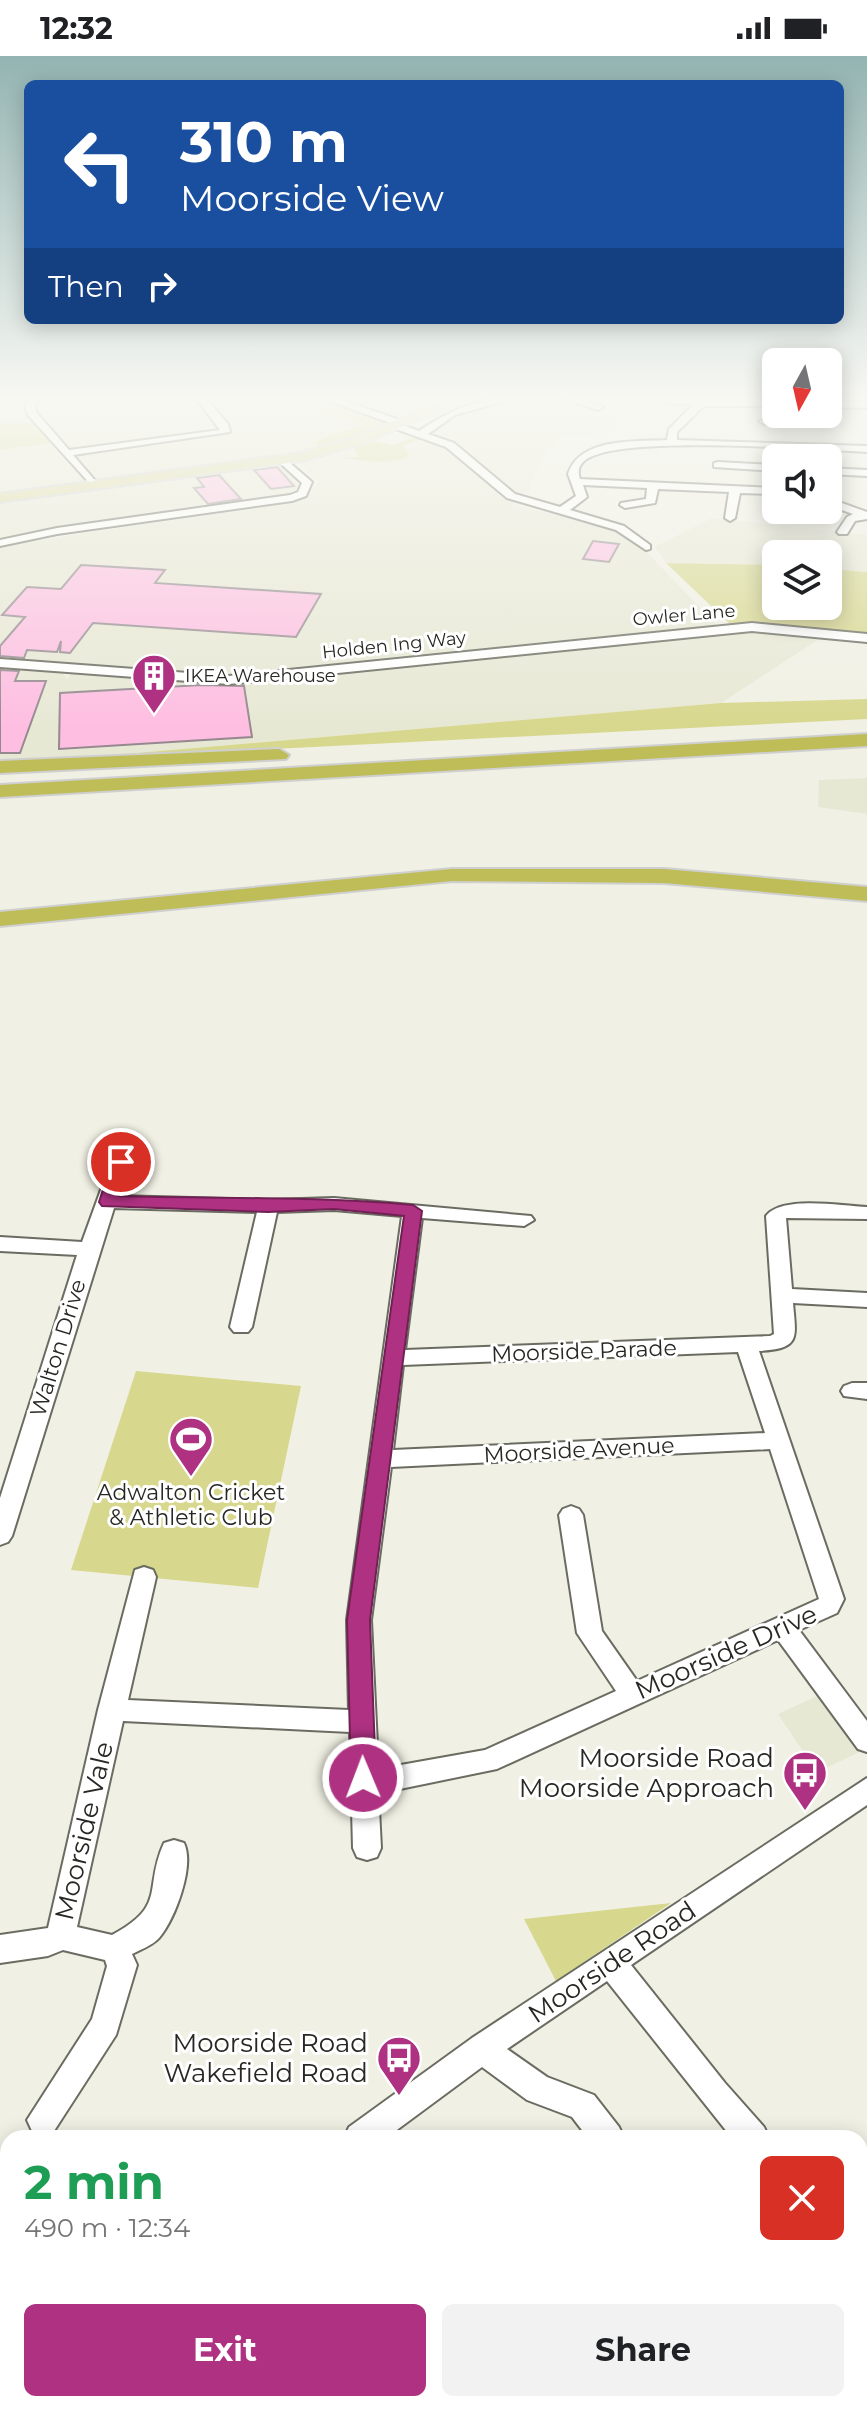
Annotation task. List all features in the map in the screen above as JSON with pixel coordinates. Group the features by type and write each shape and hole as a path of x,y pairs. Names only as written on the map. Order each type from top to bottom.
{"highway":[{"path":"0,775 867,728"},
{"path":"0,791 867,740"},
{"path":"0,767 368,751 482,750"},
{"path":"0,919 452,875 664,876 867,894"}],"street":[{"path":"0,543 57,531 229,507"},
{"path":"546,507 620,528 638,545"},
{"path":"561,511 567,507"},
{"path":"730,518 732,507"},
{"path":"842,507 864,516"},
{"path":"843,532 851,519 864,516"},
{"name":"Owler Lane","path":"552,647 752,627 867,638"},
{"name":"Holden Ing Way","path":"0,663 229,680 552,647"},
{"name":"Walton Drive","path":"0,1536 89,1249 121,1162"},
{"path":"108,1202 268,1206 334,1204 524,1220"},
{"path":"241,1327 268,1206"},
{"path":"867,1213 785,1210 776,1216 783,1295 867,1300"},
{"path":"367,1848 359,1620 413,1211"},
{"path":"0,1244 89,1249"},
{"name":"Moorside Parade","path":"395,1358 773,1343 785,1337 783,1295"},
{"name":"Moorside Drive","path":"363,1778 395,1778 488,1761 828,1606 832,1599 746,1345"},
{"name":"Moorside Avenue","path":"382,1459 776,1441"},
{"path":"571,1515 590,1633 632,1694"},
{"name":"Moorside Vale","path":"114,1949 60,1936 144,1577"},
{"path":"783,1628 867,1741"},
{"path":"111,1710 362,1722"},
{"name":"Moorside Road","path":"371,2130 483,2048 867,1790"},
{"path":"43,2120 105,2025 122,1965 114,1949 147,1931 164,1905 174,1852"},
{"path":"0,1949 48,1943 60,1936"},
{"path":"612,1964 746,2130"},
{"path":"483,2048 508,2070 538,2089 583,2106 602,2130"}],"shaded area":[{"path":"0,507 225,507 0,540"},
{"path":"260,507 522,507 614,528 642,547 724,633 759,631 822,637 721,703 55,760 0,761 0,665 61,670 67,679 74,670 0,663 0,546"},
{"path":"712,518 867,535 867,572 842,570 842,540 762,540 762,565 666,563 655,547"},
{"path":"666,563 762,565 762,620 842,620 842,570 867,572 867,635 764,623 730,624"},
{"path":"867,699 867,719 55,760 721,703"},
{"path":"867,778 867,814 818,807 819,780"},
{"name":"Adwalton Cricket & Athletic Club","path":"136,1371 301,1386 258,1588 71,1570"},
{"path":"817,1696 860,1752 817,1772 778,1714"},
{"path":"671,1903 556,1981 524,1919"}],"building":[{"path":"593,541 619,544 609,562 583,559"},
{"path":"81,565 165,570 155,583 321,594 296,637 93,623 70,653 60,652 61,641 57,652 27,650 24,658 0,656 0,646 25,617 2,615 27,587 61,589"},
{"path":"0,670 19,671 15,681 46,681 20,753 0,753"},
{"name":"IKEA Warehouse","path":"201,685 244,686 252,737 59,749 60,693"}],"place":[{"name":"IKEA Warehouse","path":"154,715"},
{"name":"Adwalton Cricket & Athletic Club","path":"191,1478"},
{"name":"Moorside Road Moorside Approach","path":"805,1812"},
{"name":"Moorside Road Wakefield Road","path":"399,2097"}],"route":[{"path":"121,1162 108,1202 268,1206 334,1204 413,1211 359,1620 363,1778"}]}
